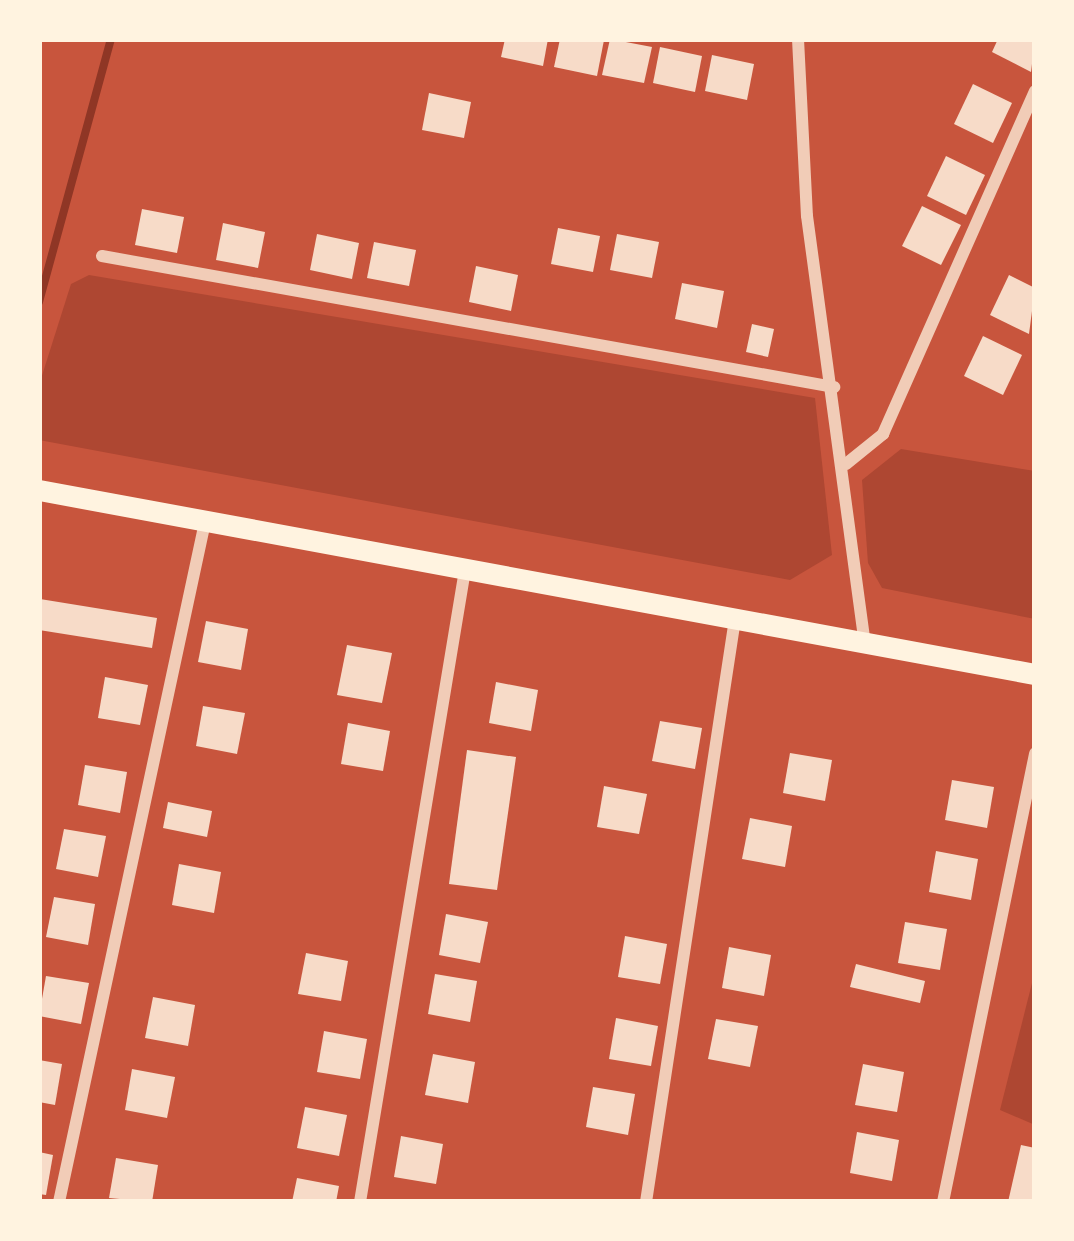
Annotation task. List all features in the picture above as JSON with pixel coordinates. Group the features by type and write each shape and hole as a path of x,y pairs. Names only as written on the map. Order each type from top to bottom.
{"main road":[{"path":"39,490 1035,674"}],"street":[{"path":"798,39 807,216 846,464 865,643"},
{"path":"846,464 883,434 1035,91"},
{"path":"102,256 834,387"},
{"path":"59,1202 205,522"},
{"path":"360,1202 465,570"},
{"path":"646,1202 735,619"},
{"path":"944,1202 1035,753"}],"shaded area":[{"path":"89,275 815,398 832,555 790,580 39,440 39,385 71,284"},
{"path":"901,449 1035,471 1035,619 882,588 868,563 862,480"},
{"path":"1035,984 1035,1125 1000,1110"}],"building":[{"path":"505,39 548,39 543,66 501,57"},
{"path":"560,39 604,40 597,76 554,67"},
{"path":"610,39 652,47 644,83 602,75"},
{"path":"998,39 1035,39 1031,72 992,52"},
{"path":"660,47 702,56 695,92 653,83"},
{"path":"712,55 754,64 747,100 705,91"},
{"path":"973,84 1012,103 993,143 954,124"},
{"path":"429,93 471,102 464,138 422,130"},
{"path":"946,156 985,175 966,215 927,196"},
{"path":"922,206 961,225 941,265 902,246"},
{"path":"142,209 184,217 177,253 135,245"},
{"path":"223,223 265,232 258,268 216,260"},
{"path":"558,228 600,236 593,272 551,264"},
{"path":"317,234 359,243 352,279 310,270"},
{"path":"617,234 659,242 652,278 610,270"},
{"path":"374,242 416,250 409,286 367,278"},
{"path":"476,266 518,275 511,311 469,302"},
{"path":"1009,275 1035,288 1029,334 990,315"},
{"path":"682,283 724,291 717,328 675,319"},
{"path":"752,324 774,329 768,357 746,352"},
{"path":"983,336 1022,355 1003,395 964,376"},
{"path":"40,599 157,618 152,648 39,630"},
{"path":"206,621 248,629 241,670 198,662"},
{"path":"347,645 392,653 382,703 337,695"},
{"path":"105,677 148,685 140,725 98,718"},
{"path":"496,682 538,690 531,731 489,723"},
{"path":"203,706 245,713 237,754 196,746"},
{"path":"660,721 702,728 695,769 652,761"},
{"path":"348,723 390,731 383,771 341,764"},
{"path":"467,750 516,757 497,890 449,884"},
{"path":"790,753 832,760 825,801 783,793"},
{"path":"85,765 127,772 120,813 78,805"},
{"path":"952,780 994,787 987,828 945,820"},
{"path":"604,786 647,794 639,834 597,827"},
{"path":"168,802 212,811 207,837 163,828"},
{"path":"750,818 792,826 785,867 742,859"},
{"path":"64,829 106,836 98,877 56,869"},
{"path":"936,851 978,859 971,900 929,892"},
{"path":"179,864 221,872 214,913 172,905"},
{"path":"54,897 95,904 88,945 46,937"},
{"path":"446,914 488,922 480,963 439,955"},
{"path":"905,922 947,929 940,970 898,963"},
{"path":"625,936 667,944 660,984 618,977"},
{"path":"729,947 771,955 764,996 722,988"},
{"path":"306,953 348,961 341,1001 298,994"},
{"path":"856,964 925,981 920,1003 850,987"},
{"path":"435,974 477,981 470,1022 428,1014"},
{"path":"46,976 89,983 81,1024 39,1016"},
{"path":"153,997 195,1005 188,1046 145,1038"},
{"path":"616,1018 658,1026 651,1066 609,1059"},
{"path":"716,1019 758,1026 750,1067 708,1059"},
{"path":"324,1031 367,1039 360,1079 317,1072"},
{"path":"433,1054 475,1062 468,1103 425,1095"},
{"path":"39,1060 62,1064 55,1105 39,1102"},
{"path":"863,1064 904,1072 897,1112 855,1105"},
{"path":"132,1069 175,1077 167,1118 125,1110"},
{"path":"593,1087 635,1094 628,1135 586,1127"},
{"path":"305,1107 347,1115 339,1156 297,1148"},
{"path":"857,1132 899,1140 892,1181 850,1173"},
{"path":"401,1136 443,1144 436,1184 394,1177"},
{"path":"1021,1145 1035,1148 1035,1202 1008,1202"},
{"path":"39,1152 53,1155 46,1195 39,1194"},
{"path":"116,1158 158,1165 152,1202 109,1198"},
{"path":"297,1178 339,1186 336,1202 292,1202"}],"waterway":[{"path":"39,302 111,39"}]}
